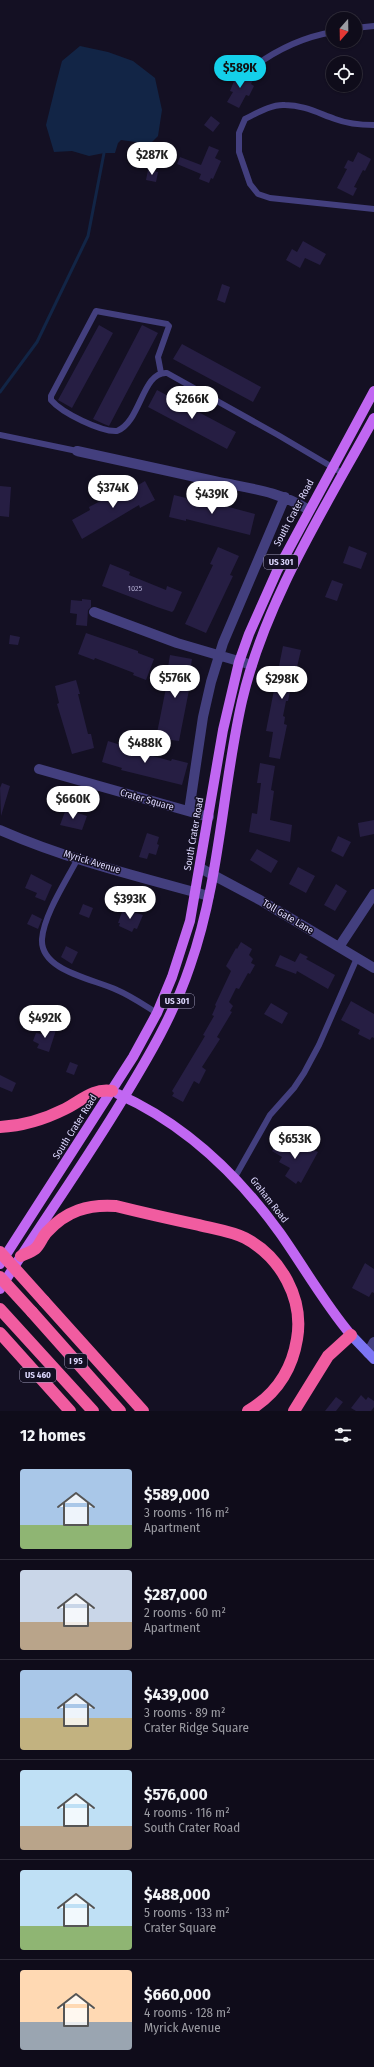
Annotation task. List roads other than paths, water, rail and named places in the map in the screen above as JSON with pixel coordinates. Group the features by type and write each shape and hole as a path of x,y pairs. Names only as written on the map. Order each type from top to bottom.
{"highway":[{"path":"0,1127 26,1124 46,1118 97,1091 112,1091"},
{"path":"21,1256 35,1249 46,1233 69,1213 90,1206 104,1205 116,1206 234,1234 255,1244 276,1264 291,1288 299,1315 299,1330 291,1363 278,1387 262,1402 248,1411"},
{"path":"0,1252 144,1411"},
{"name":"I 95","path":"0,1277 120,1411"},
{"name":"I 95","path":"0,1309 92,1411"},
{"path":"294,1411 328,1356 351,1335"},
{"name":"US 460","path":"3,1336 70,1411"},
{"path":"132,1399 155,1411"}],"main road":[{"name":"South Crater Road","path":"0,1264 112,1091 145,1037 157,1013 183,946 196,892 223,730 239,662 263,600 309,510 374,391"},
{"name":"US 301","path":"0,1290 154,1048 174,1008 197,944 209,896 231,760 242,701 252,665 276,603 374,418"},
{"name":"Graham Road","path":"112,1091 124,1096 185,1134 235,1177 280,1234 325,1302 351,1335 371,1356"}],"street":[{"path":"77,451 230,485 268,491 285,497 309,510"},
{"path":"189,811 203,717 219,655 285,497"},
{"path":"94,612 177,643 252,665"},
{"name":"Crater Square","path":"39,769 209,817"},
{"name":"Myrick Avenue","path":"0,830 35,844 78,858 209,896"},
{"name":"Toll Gate Lane","path":"200,868 260,900 374,968"},
{"path":"340,947 374,894"},
{"path":"371,1356 374,1342"}],"lane":[{"path":"362,27 374,26"},
{"path":"252,68 291,44 326,34"},
{"path":"374,126 358,125 335,119 313,109 284,104 263,110 245,119 239,133 239,152 250,184 258,194 270,198 374,208"},
{"path":"161,373 158,357 169,326 167,324 96,311 51,396 51,400 82,420 98,428 117,431 128,424 153,378 161,373 167,373 344,474"},
{"path":"0,434 77,451"},
{"path":"78,858 51,911 43,932 42,940 45,955 57,966 117,990 157,1013"},
{"path":"235,1177 270,1115 294,1088 304,1073 319,1045 357,958"}],"water":[{"path":"80,46 108,52 133,61 155,78 162,110 158,136 150,144 121,140 118,143 115,153 104,153 89,156 72,151 54,152 46,125 56,84 62,61"}],"waterway":[{"path":"0,392 37,342 88,236 104,153"}]}
